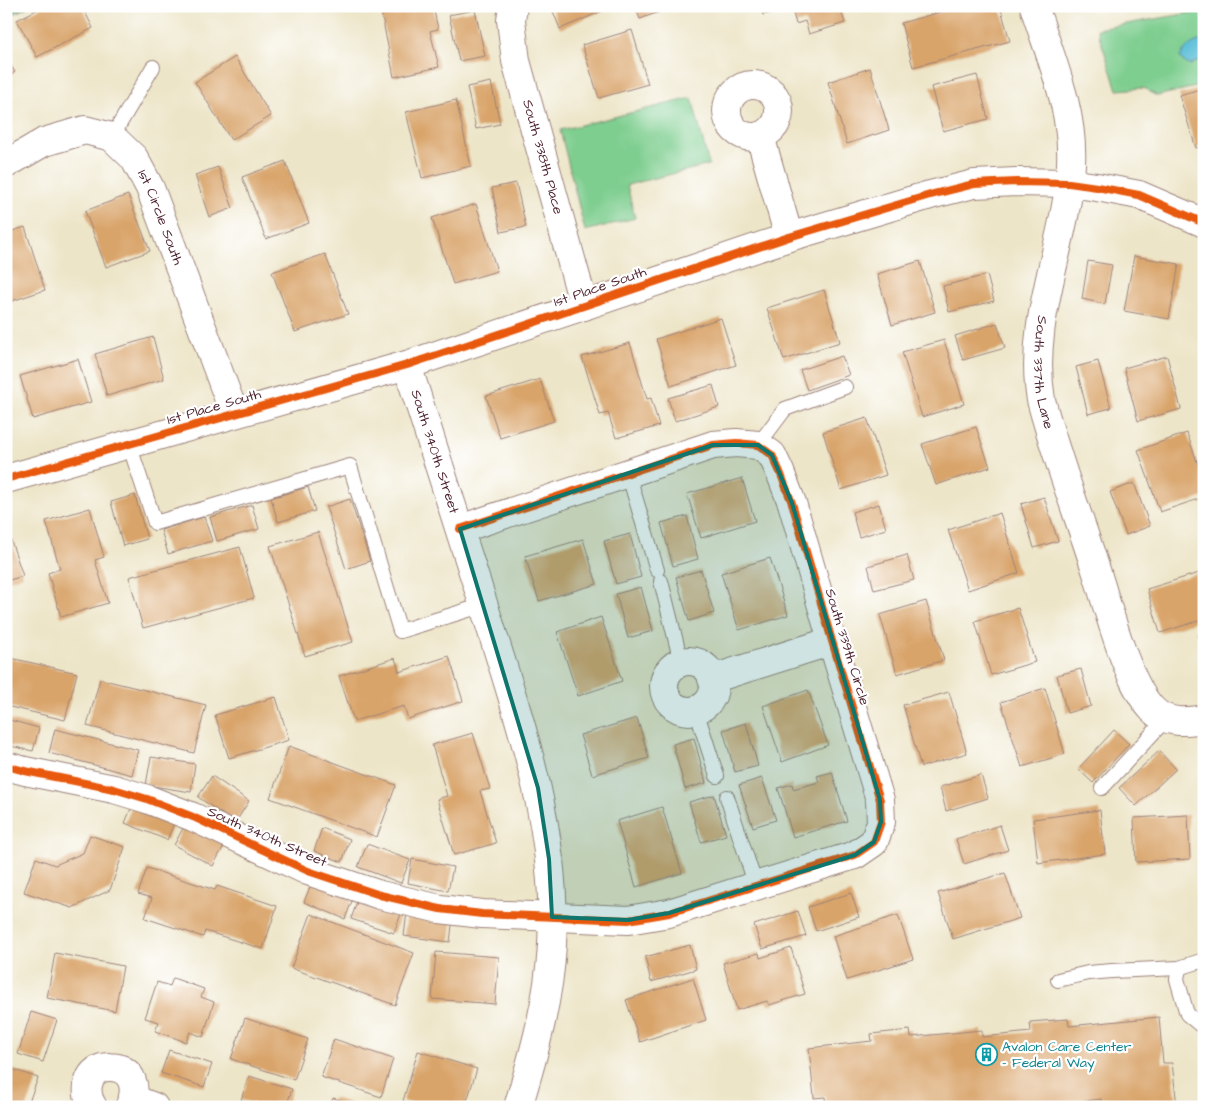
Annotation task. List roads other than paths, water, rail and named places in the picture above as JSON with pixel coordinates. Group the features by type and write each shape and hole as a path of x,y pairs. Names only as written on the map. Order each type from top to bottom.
{"street":[{"name":"South 338th Place","path":"513,6 511,20 516,61 584,306"},
{"name":"South 337th Lane","path":"1034,6 1057,78 1068,120 1071,146 1069,183 1042,319 1038,352 1038,379 1046,419 1126,660 1143,698 1154,712 1166,719"},
{"name":"1st Circle South","path":"6,164 44,142 85,130 112,137 134,158 150,188 234,413"},
{"path":"760,136 789,237"},
{"name":"1st Place South","path":"6,478 407,365 789,237 930,195 974,184 1016,182 1069,183 1096,187 1139,195 1204,222"},
{"name":"South 340th Street","path":"407,365 511,691 538,788 545,826 549,858 552,945 544,1008 536,1046 518,1107"},
{"path":"460,530 713,445 736,442 758,444"},
{"name":"South 339th Circle","path":"552,917 628,920 669,913 856,855 874,842 881,822 880,800 792,503 772,455 758,444"},
{"name":"South 339th Circle","path":"712,679 832,641"},
{"path":"691,661 700,664 708,670 712,679 714,688 711,698 696,710 686,711 677,708 670,702 665,693 664,684 667,674 681,662 691,661"},
{"path":"1166,719 1180,722 1204,719"},
{"name":"South 340th Street","path":"6,766 114,789 147,799 193,817 308,871 401,901 440,909 482,914 552,917"},
{"path":"93,1107 86,1092 88,1082 100,1069 110,1066 119,1068 127,1073 132,1081 139,1104"}],"lane":[{"path":"112,137 153,67"},
{"path":"758,444 784,409 845,387"},
{"path":"129,444 155,523 350,466 400,631 484,604"},
{"path":"628,473 659,576 681,662"},
{"path":"696,710 717,776"},
{"path":"1102,788 1166,719"},
{"path":"727,797 756,886"},
{"path":"1058,980 1112,970 1179,968 1204,960"},
{"path":"1179,968 1177,979 1187,1014 1204,1028"}],"water":[{"path":"1204,39 1204,58 1190,65 1180,58 1186,48"}],"place":[{"name":"Avalon Care Center - Federal Way","path":"986,1055"}]}
